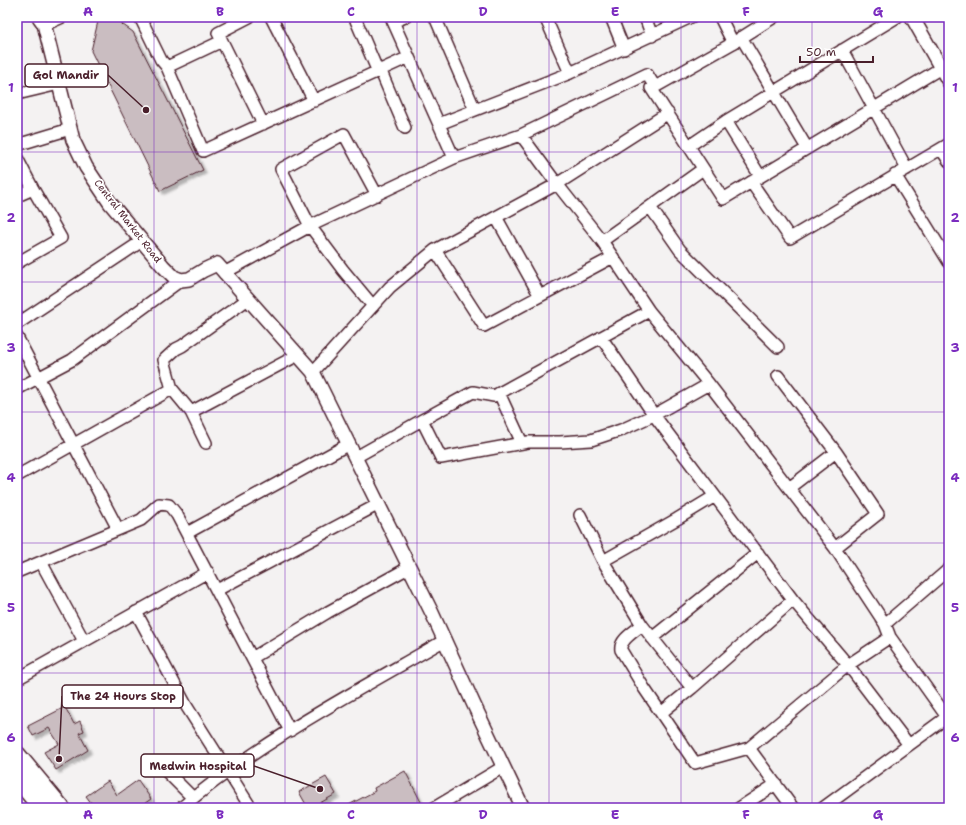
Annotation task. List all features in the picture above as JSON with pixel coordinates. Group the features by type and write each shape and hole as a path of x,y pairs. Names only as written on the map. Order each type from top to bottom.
{"main road":[{"path":"19,760 61,808"},
{"path":"17,778 42,808"}],"street":[{"path":"42,20 60,17"},
{"path":"140,17 161,60 167,67 203,151 409,58"},
{"path":"249,17 218,33 263,124"},
{"path":"271,17 314,101"},
{"path":"406,17 392,19 454,158"},
{"path":"435,17 475,110"},
{"path":"545,17 570,73"},
{"path":"611,17 624,49"},
{"path":"645,17 652,36"},
{"path":"439,124 570,73 691,17"},
{"path":"720,17 774,92 807,148"},
{"path":"774,17 737,40 651,88 723,199 941,68"},
{"path":"689,146 726,121 897,17"},
{"path":"912,17 949,82"},
{"path":"355,18 378,72 382,74 405,128"},
{"name":"Central Market Road","path":"42,20 73,140 86,167 110,203 163,266 181,280"},
{"path":"167,67 222,41"},
{"path":"842,50 907,169"},
{"path":"224,273 310,226 454,158 521,135 647,74 655,87"},
{"path":"17,94 59,84"},
{"path":"313,372 390,287 435,250 557,184 668,113"},
{"path":"726,121 756,179 790,238 945,146 949,161"},
{"path":"17,145 70,129"},
{"path":"373,306 343,270 310,226 281,169 344,134 377,195"},
{"path":"521,135 602,241 649,312 709,384 835,548 885,624 890,637 948,718 823,808"},
{"path":"17,158 33,189 62,238 17,263"},
{"path":"602,241 703,169"},
{"path":"896,176 949,262"},
{"path":"17,196 33,189"},
{"path":"650,207 680,250 778,347"},
{"path":"496,217 540,296"},
{"path":"17,324 142,241"},
{"path":"435,250 484,326 613,257"},
{"path":"17,389 72,360 181,280 189,279 217,264 313,372 410,567 523,808"},
{"path":"206,443 190,412 172,389 164,360 176,349 248,299"},
{"path":"356,457 473,392 494,396 649,312"},
{"path":"17,337 118,528"},
{"path":"601,337 654,415 793,600 848,665 909,745"},
{"path":"190,412 298,355"},
{"path":"778,376 836,452 878,514 835,548"},
{"path":"422,420 441,458 522,443 591,440 621,430 654,415 709,384"},
{"path":"17,476 172,389"},
{"path":"499,393 522,443"},
{"path":"187,533 349,444"},
{"path":"789,488 836,452"},
{"path":"603,561 677,520 715,496"},
{"path":"17,572 118,528 141,520 160,504 169,505 178,515 290,730"},
{"path":"217,590 379,504"},
{"path":"580,515 603,561 642,625 692,688"},
{"path":"652,638 758,553"},
{"path":"41,562 84,641"},
{"path":"252,658 328,612 410,567"},
{"path":"885,624 949,569"},
{"path":"17,679 208,572"},
{"path":"661,713 793,600"},
{"path":"136,612 187,707 251,808"},
{"path":"642,625 623,641 620,647 621,650 695,763 749,748 848,665 890,637"},
{"path":"181,808 257,751 290,730 445,640"},
{"path":"749,748 793,808"},
{"path":"162,767 193,798"},
{"path":"434,808 503,767"},
{"path":"739,808 776,784"}],"building":[{"path":"99,17 112,17 133,32 203,170 160,191 91,51"},
{"path":"65,707 74,724 80,721 84,731 79,733 88,750 56,770 44,752 59,744 49,728 33,736 28,726"},
{"path":"405,771 421,802 409,808 343,808 375,791 374,788"},
{"path":"326,777 336,794 311,808 308,808 299,792"},
{"path":"138,780 151,799 138,808 95,808 86,796 108,781 117,795"}],"place":[{"name":"Gol Mandir","path":"146,110"},
{"name":"The 24 Hours Stop","path":"59,759"},
{"name":"Medwin Hospital","path":"320,789"}]}
